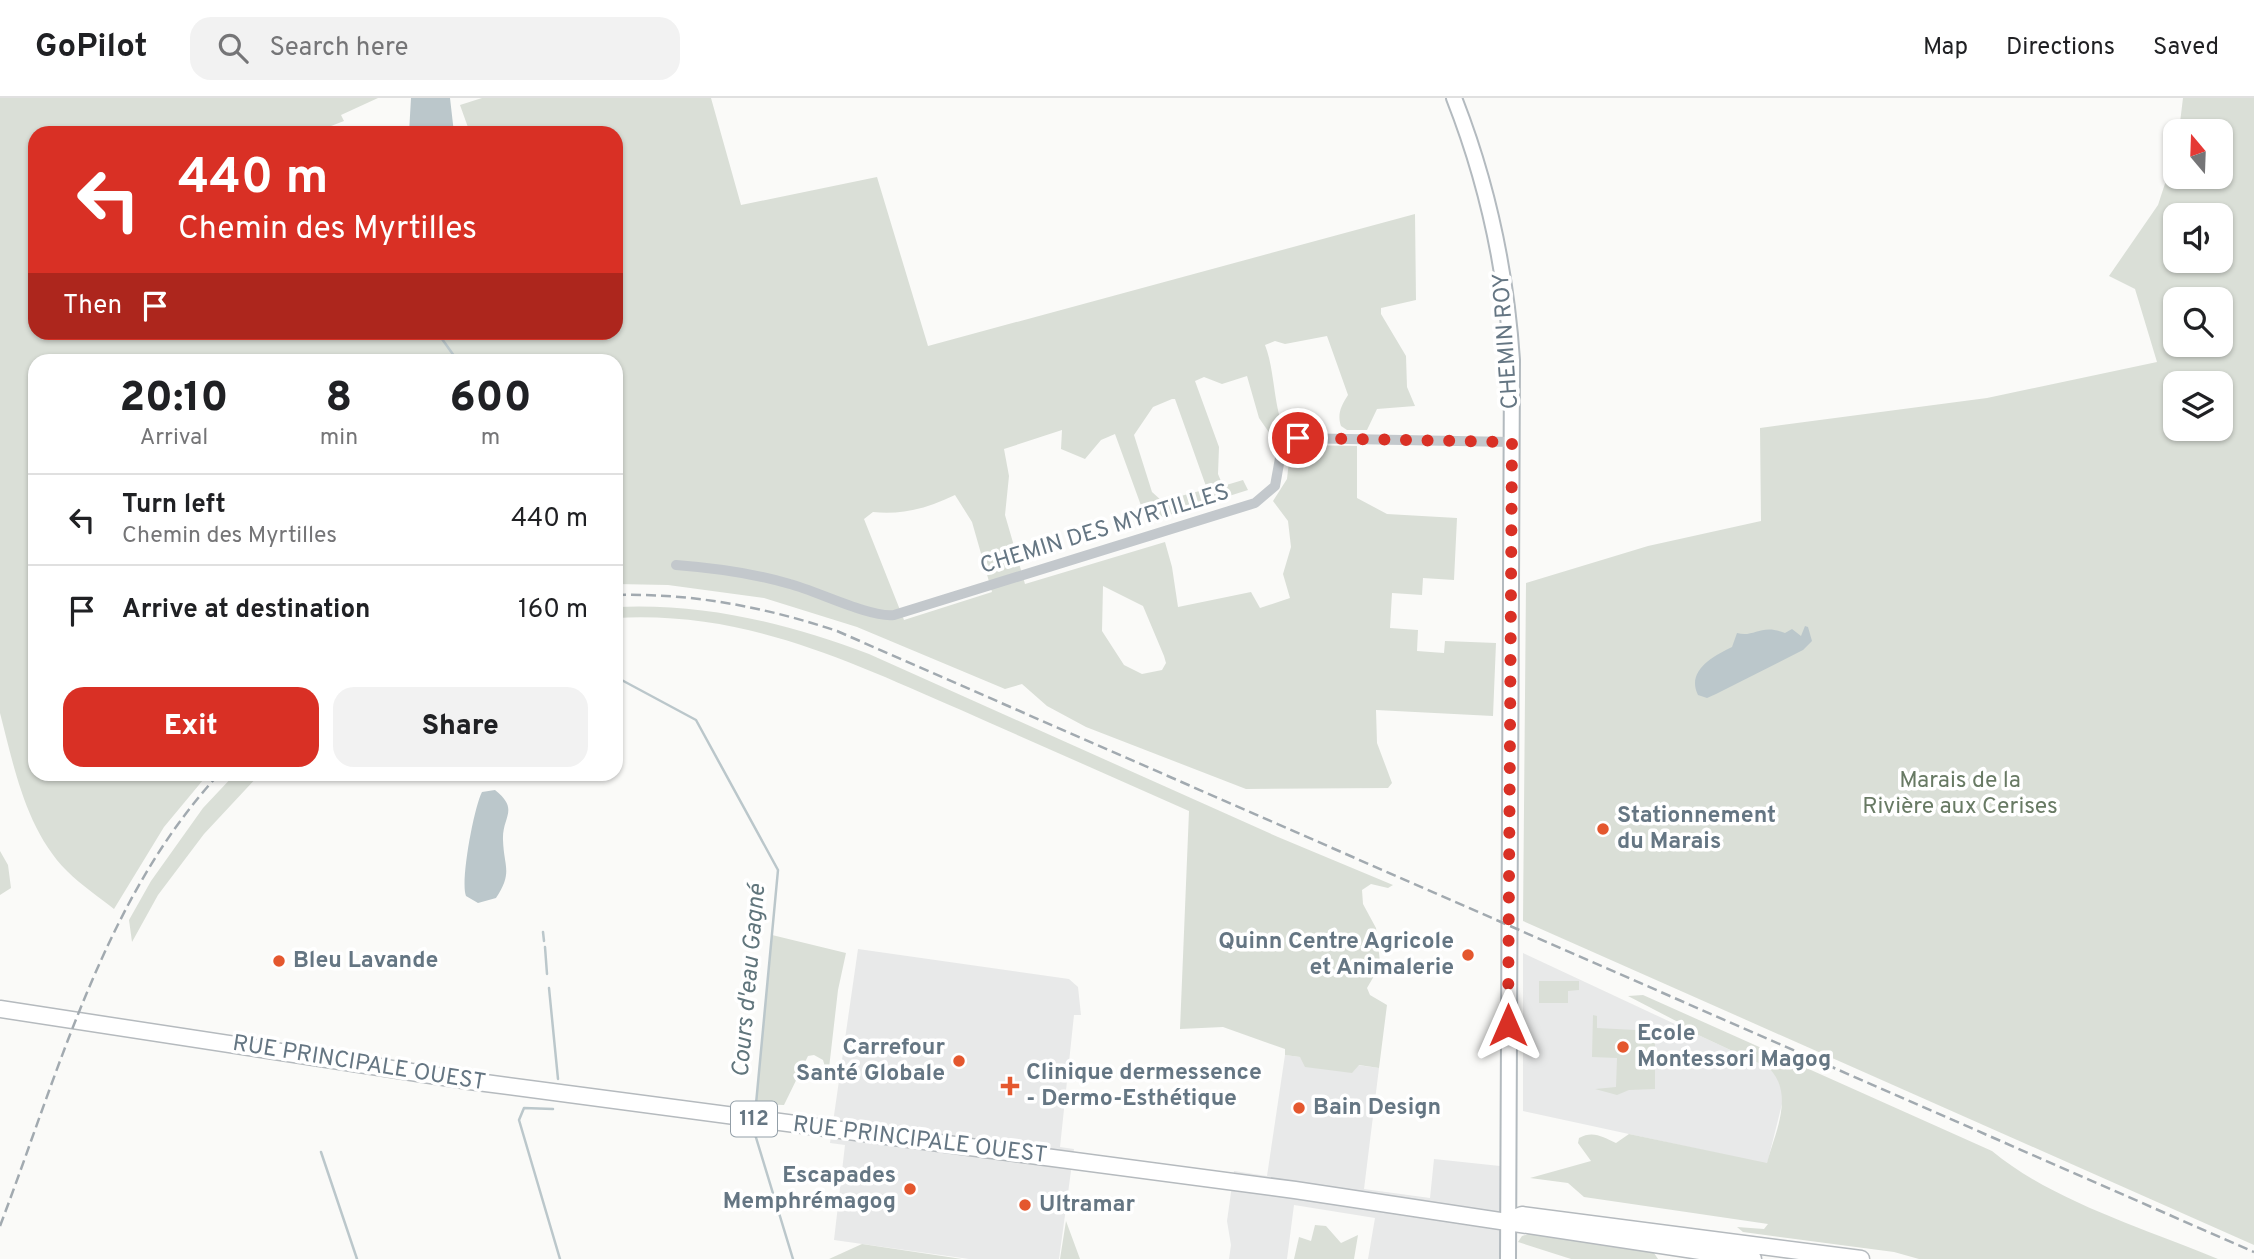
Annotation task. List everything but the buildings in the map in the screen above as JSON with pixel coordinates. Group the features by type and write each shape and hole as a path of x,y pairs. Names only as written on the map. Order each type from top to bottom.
{"main road":[{"name":"RUE PRINCIPALE OUEST","path":"0,1009 483,1083 1509,1220 1522,1215 1669,1247 1753,1259"},
{"name":"RUE PRINCIPALE OUEST","path":"1669,1247 1861,1259"}],"street":[{"name":"CHEMIN ROY","path":"1454,98 1480,172 1499,253 1511,336 1508,1259"},
{"name":"CHEMIN DES MYRTILLES","path":"676,565 758,576 818,592 876,614 894,615 1255,503 1275,486 1282,447 1293,438 1512,442"}],"shaded area":[{"path":"411,98 450,98 453,126 409,126"},
{"path":"1805,626 1808,627 1812,641 1803,650 1707,698 1698,695 1695,686 1698,672 1703,665 1732,647 1737,633 1748,634 1770,629 1785,633 1792,629 1801,636"},
{"path":"495,790 507,803 508,808 503,832 506,876 496,898 478,903 466,896 465,876 469,844 482,792"},
{"path":"858,949 1069,979 1078,987 1081,1015 1074,1015 1060,1147 1074,1149 1059,1259 969,1259 834,1240 845,1145 830,1143"},
{"name":"Ecole Montessori Magog","path":"1523,953 1769,1068 1776,1075 1784,1096 1767,1164 1523,1111"},
{"path":"1285,1055 1379,1068 1364,1189 1430,1198 1434,1159 1500,1166 1500,1259 1368,1259 1375,1218 1294,1205 1287,1259 1229,1259 1231,1245 1227,1221 1234,1171 1267,1176"}],"green space":[{"path":"0,98 378,98 341,115 344,121 331,126 28,126 28,340 623,340 623,126 468,126 460,105 482,98 711,98 741,205 877,177 928,346 1415,214 1416,300 1381,308 1381,314 1406,356 1407,387 1415,406 1377,409 1367,430 1347,430 1341,426 1339,418 1348,395 1327,336 1285,344 1275,341 1265,345 1278,411 1294,445 1357,446 1357,498 1387,514 1457,518 1454,580 1423,578 1422,595 1392,593 1390,628 1418,630 1417,651 1444,653 1445,641 1496,643 1493,716 1376,710 1377,743 1392,783 1388,788 1246,789 1086,727 1047,706 1022,684 1005,689 857,627 764,598 668,585 623,584 623,354 28,354 28,781 202,781 164,827 114,909 67,871 53,855 31,817 0,713","holes":["1247,376 1259,418 1289,461 1287,479 1273,501 1288,521 1291,547 1283,574 1290,598 1260,608 1251,592 1178,607 1165,542 1025,584 1005,515 1009,476 1004,449 1062,430 1061,449 1085,459 1101,440 1115,434 1147,522 1248,490 1243,480 1223,486 1218,474 1219,447 1195,381 1204,377 1222,384","1175,399 1207,489 1162,501 1152,492 1134,435 1153,407","955,495 972,522 992,592 904,620 864,519 873,512 925,507","1103,586 1143,606 1164,656 1166,663 1162,670 1142,674 1124,665 1102,631"]},
{"name":"Marais de la Rivière aux Cerises","path":"2183,98 2254,98 2254,1245 1523,921 1526,583 1648,546 1761,521 1760,428 1987,398 2157,362 2135,289 2109,276 2158,205 2163,189 2233,189 2233,119 2180,119"},
{"path":"623,607 681,608 745,617 807,633 869,654 1278,837 1393,885 1388,888 1371,884 1362,890 1363,904 1376,928 1380,962 1393,969 1392,977 1374,976 1367,988 1370,995 1387,1005 1379,1068 1359,1065 1352,1073 1305,1067 1300,1057 1285,1055 1285,1049 1223,1027 1180,1029 1189,811 835,657 752,631 708,622 623,618"},
{"path":"228,781 253,781 204,834 158,895 132,942 129,920 151,881 203,808"},
{"path":"0,851 8,865 11,888 0,895"},
{"path":"772,935 846,953 838,990 828,1077 823,1060 814,1055 808,1056 784,1105 756,1104"},
{"path":"1539,981 1579,981 1579,990 1568,991 1568,1003 1539,1003"},
{"path":"1643,995 1992,1151 2042,1185 2100,1213 2218,1259 1919,1259 1894,1252 1743,1232 1737,1227 1764,1229 1768,1224 1584,1197 1568,1183 1530,1178 1591,1161 1578,1143 1579,1138 1589,1135 1598,1135 1616,1143 1629,1134 1767,1163 1782,1102 1777,1079 1769,1068 1679,1026 1678,1022 1628,996"},
{"path":"1593,1015 1597,1016 1597,1028 1655,1031 1655,1089 1629,1090 1617,1095 1595,1089 1616,1087 1617,1058 1592,1057"},
{"path":"1066,1221 1080,1259 1060,1259"},
{"path":"1315,1225 1326,1226 1341,1243 1358,1235 1354,1259 1294,1259 1299,1237 1311,1241"},
{"path":"1532,1233 1652,1250 1658,1259 1571,1259 1518,1242 1522,1236"},
{"path":"862,1244 962,1259 829,1259"}],"waterway":[{"name":"Cours d'eau Gagné","path":"443,340 453,354"},
{"name":"Cours d'eau Gagné","path":"623,681 696,720 778,870 756,1104"},
{"path":"543,932 544,941"},
{"path":"545,947 547,974"},
{"path":"549,988 558,1079"},
{"path":"553,1109 524,1108 519,1120 560,1259"},
{"name":"Cours d'eau Gagné","path":"754,1131 793,1259"},
{"path":"321,1152 357,1259"}],"railway":[{"path":"623,595 672,596 728,603 837,631 2254,1252"},
{"path":"0,1226 65,1047 115,930 145,875 179,822 213,781"}],"place":[{"name":"Stationnement du Marais","path":"1603,829"},
{"name":"Quinn Centre Agricole et Animalerie","path":"1468,955"},
{"name":"Bleu Lavande","path":"279,961"},
{"name":"Ecole Montessori Magog","path":"1623,1047"},
{"name":"Carrefour Santé Globale","path":"959,1061"},
{"name":"Clinique dermessence - Dermo-Esthétique","path":"1010,1086"},
{"name":"Bain Design","path":"1299,1108"},
{"name":"Escapades Memphrémagog","path":"910,1189"},
{"name":"Ultramar","path":"1025,1205"}],"route":[{"path":"1298,438 1512,442 1508,1025"}]}
